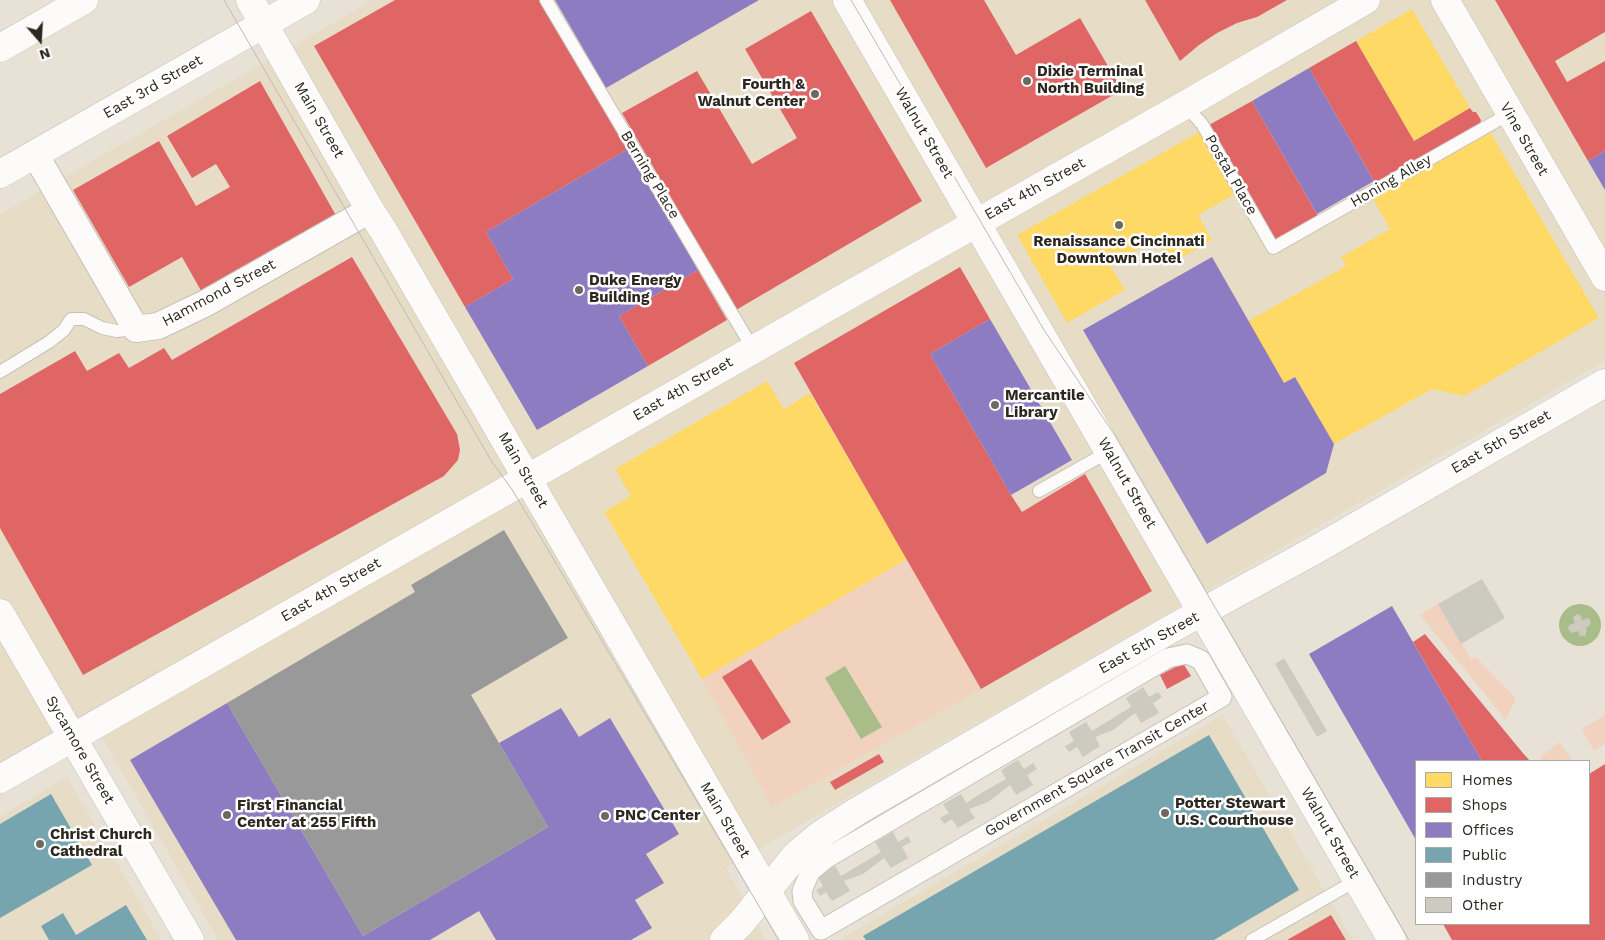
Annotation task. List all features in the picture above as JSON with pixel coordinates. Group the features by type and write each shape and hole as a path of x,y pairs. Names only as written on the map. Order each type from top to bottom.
{"main road":[{"path":"0,48 84,0"},
{"name":"Main Street","path":"250,0 370,210 795,940"},
{"name":"East 3rd Street","path":"0,174 306,0"},
{"name":"Walnut Street","path":"847,0 1202,613 1233,691 1357,880 1392,940"},
{"name":"East 4th Street","path":"0,779 1185,105 1366,0"},
{"name":"Vine Street","path":"1445,0 1509,114 1605,277"},
{"name":"East 5th Street","path":"724,940 741,923 796,855 820,835 843,820 1171,628 1202,613 1317,549 1605,383"},
{"name":"Sycamore Street","path":"0,613 188,939"}],"street":[{"path":"35,154 136,328"},
{"name":"Hammond Street","path":"136,328 158,326 206,303 370,210"},
{"name":"Government Square Transit Center","path":"821,930 803,901 802,891 810,872 827,858 1168,658 1187,654 1200,660 1233,691"}],"lane":[{"name":"Berning Place","path":"546,0 753,349"},
{"name":"Postal Place","path":"1185,105 1202,124 1274,248"},
{"name":"Honing Alley","path":"1274,248 1509,114"},
{"path":"0,372 49,342 64,330 71,319 84,319 102,328 117,331 136,328"},
{"path":"1039,491 1108,452"},
{"path":"804,940 1233,691"},
{"path":"1252,940 1357,880"}],"shaded area":[{"path":"373,0 1605,0 1605,361 726,868 766,940 218,940 88,713 0,765 0,214"},
{"path":"907,559 981,689 772,807 702,679"},
{"path":"1438,604 1471,659 1476,657 1516,698 1506,720 1420,615"},
{"path":"1576,604 1584,604 1595,610 1601,625 1595,640 1584,646 1576,646 1565,640 1559,629 1559,621 1565,610"},
{"path":"845,666 882,727 861,739 825,678"},
{"name":"Potter Stewart U.S. Courthouse","path":"1223,715 1353,940 839,940"},
{"path":"1605,715 1605,744 1594,751 1582,729"},
{"path":"1559,742 1572,760 1542,760 1540,758"},
{"path":"67,777 162,940 0,940 0,816"}],"building: Homes":[{"path":"1412,9 1470,108 1414,141 1356,41"},
{"name":"Renaissance Cincinnati Downtown Hotel","path":"1203,130 1239,192 1198,215 1212,240 1170,264 1156,239 1110,265 1125,290 1067,323 1017,235"},
{"path":"1489,130 1599,318 1464,396 1432,389 1334,444 1295,377 1284,383 1248,321 1346,266 1341,257 1390,229 1373,199"},
{"path":"767,381 784,409 810,393 907,559 702,679 604,512 631,496 615,469"}],"building: Shops":[{"path":"395,0 540,0 628,149 486,232 513,279 465,307 314,46"},
{"name":"Dixie Terminal North Building","path":"890,0 984,0 1016,55 1080,18 1122,90 986,168"},
{"path":"1145,0 1287,0 1257,17 1237,23 1217,33 1180,61"},
{"path":"1495,0 1605,0 1605,32 1555,61 1567,82 1605,61 1605,151 1588,161"},
{"path":"811,11 922,201 736,310 622,113 697,71 752,164 797,138 745,49"},
{"path":"1356,41 1414,141 1470,108 1473,112 1476,112 1481,120 1480,124 1377,186 1309,68"},
{"path":"260,81 338,219 204,296 182,257 129,287 73,190 159,141 196,206 230,187 216,164 192,178 167,136"},
{"path":"1252,101 1318,216 1275,240 1209,125"},
{"path":"352,257 457,434 460,450 458,460 444,476 83,675 0,528 0,394 75,351 87,371 119,353 129,368 164,348 172,360"},
{"path":"960,267 990,319 930,354 1011,495 1022,512 1085,474 1152,591 981,689 794,363"},
{"path":"698,270 727,320 648,366 619,316"},
{"path":"1425,634 1529,760 1481,760 1413,642"},
{"path":"751,659 791,722 762,740 722,677"},
{"path":"1183,663 1191,676 1167,689 1160,675"},
{"path":"879,754 884,762 835,790 830,782"},
{"path":"1605,764 1605,940 1452,940 1444,925 1590,925 1590,773"},
{"path":"1331,915 1346,940 1287,940"}],"building: Offices":[{"path":"555,0 759,0 606,88"},
{"path":"1309,68 1374,181 1317,214 1252,101"},
{"name":"Duke Energy Building","path":"628,149 698,270 619,316 648,366 537,430 465,307 513,279 486,232"},
{"path":"1605,151 1605,190 1588,161"},
{"path":"1212,257 1284,383 1295,377 1334,444 1326,473 1207,544 1083,330"},
{"path":"990,319 1072,460 1011,495 930,354"},
{"path":"1392,606 1481,760 1415,760 1415,838 1309,654"},
{"path":"227,703 363,936 548,827 499,743 561,708 579,737 610,718 679,834 646,854 664,883 635,900 652,928 631,940 496,940 479,911 430,940 236,940 130,760"}],"building: Public":[{"name":"Potter Stewart U.S. Courthouse","path":"1209,735 1299,890 1214,940 866,940 863,936"},
{"name":"Christ Church Cathedral","path":"51,794 92,865 0,918 0,824"},
{"path":"126,905 147,940 49,940 41,926 63,913 76,935"}],"building: Industry":[{"path":"504,530 568,638 471,695 548,827 363,936 227,703 415,592 411,585"}],"building: Other":[{"path":"1482,579 1505,618 1461,644 1438,604"},
{"path":"1578,614 1582,620 1589,618 1591,623 1585,628 1587,630 1585,636 1580,636 1578,631 1572,633 1568,629 1569,625 1575,623 1574,616"},
{"path":"1284,658 1327,731 1317,737 1275,664"},
{"path":"1143,687 1149,697 1158,692 1162,697 1153,703 1159,713 1141,723 1135,713 1113,730 1095,737 1100,746 1083,757 1077,747 1069,752 1065,746 1074,741 1069,732 1086,722 1092,731 1131,707 1126,698"},
{"path":"1018,760 1024,769 1033,763 1037,769 1027,775 1033,785 1016,795 1010,785 988,802 969,809 975,818 958,828 952,819 944,824 940,818 949,813 943,804 961,794 966,803 1006,779 1001,770"},
{"path":"893,832 898,842 908,836 911,842 902,847 908,858 891,868 884,858 863,874 844,881 850,891 832,901 826,892 820,896 816,890 823,886 818,877 835,866 841,876 881,852 875,842"}],"tram line":[{"path":"224,0 492,462 511,488 531,521 779,940"},
{"path":"851,0 1044,330 1114,434 1409,940"}],"place":[{"name":"Dixie Terminal North Building","path":"1027,81"},
{"name":"Fourth & Walnut Center","path":"815,94"},
{"name":"Renaissance Cincinnati Downtown Hotel","path":"1119,225"},
{"name":"Duke Energy Building","path":"579,290"},
{"name":"Mercantile Library","path":"995,405"},
{"name":"Potter Stewart U.S. Courthouse","path":"1165,813"},
{"name":"First Financial Center at 255 Fifth","path":"227,815"},
{"name":"PNC Center","path":"605,816"},
{"name":"Christ Church Cathedral","path":"40,844"}]}
